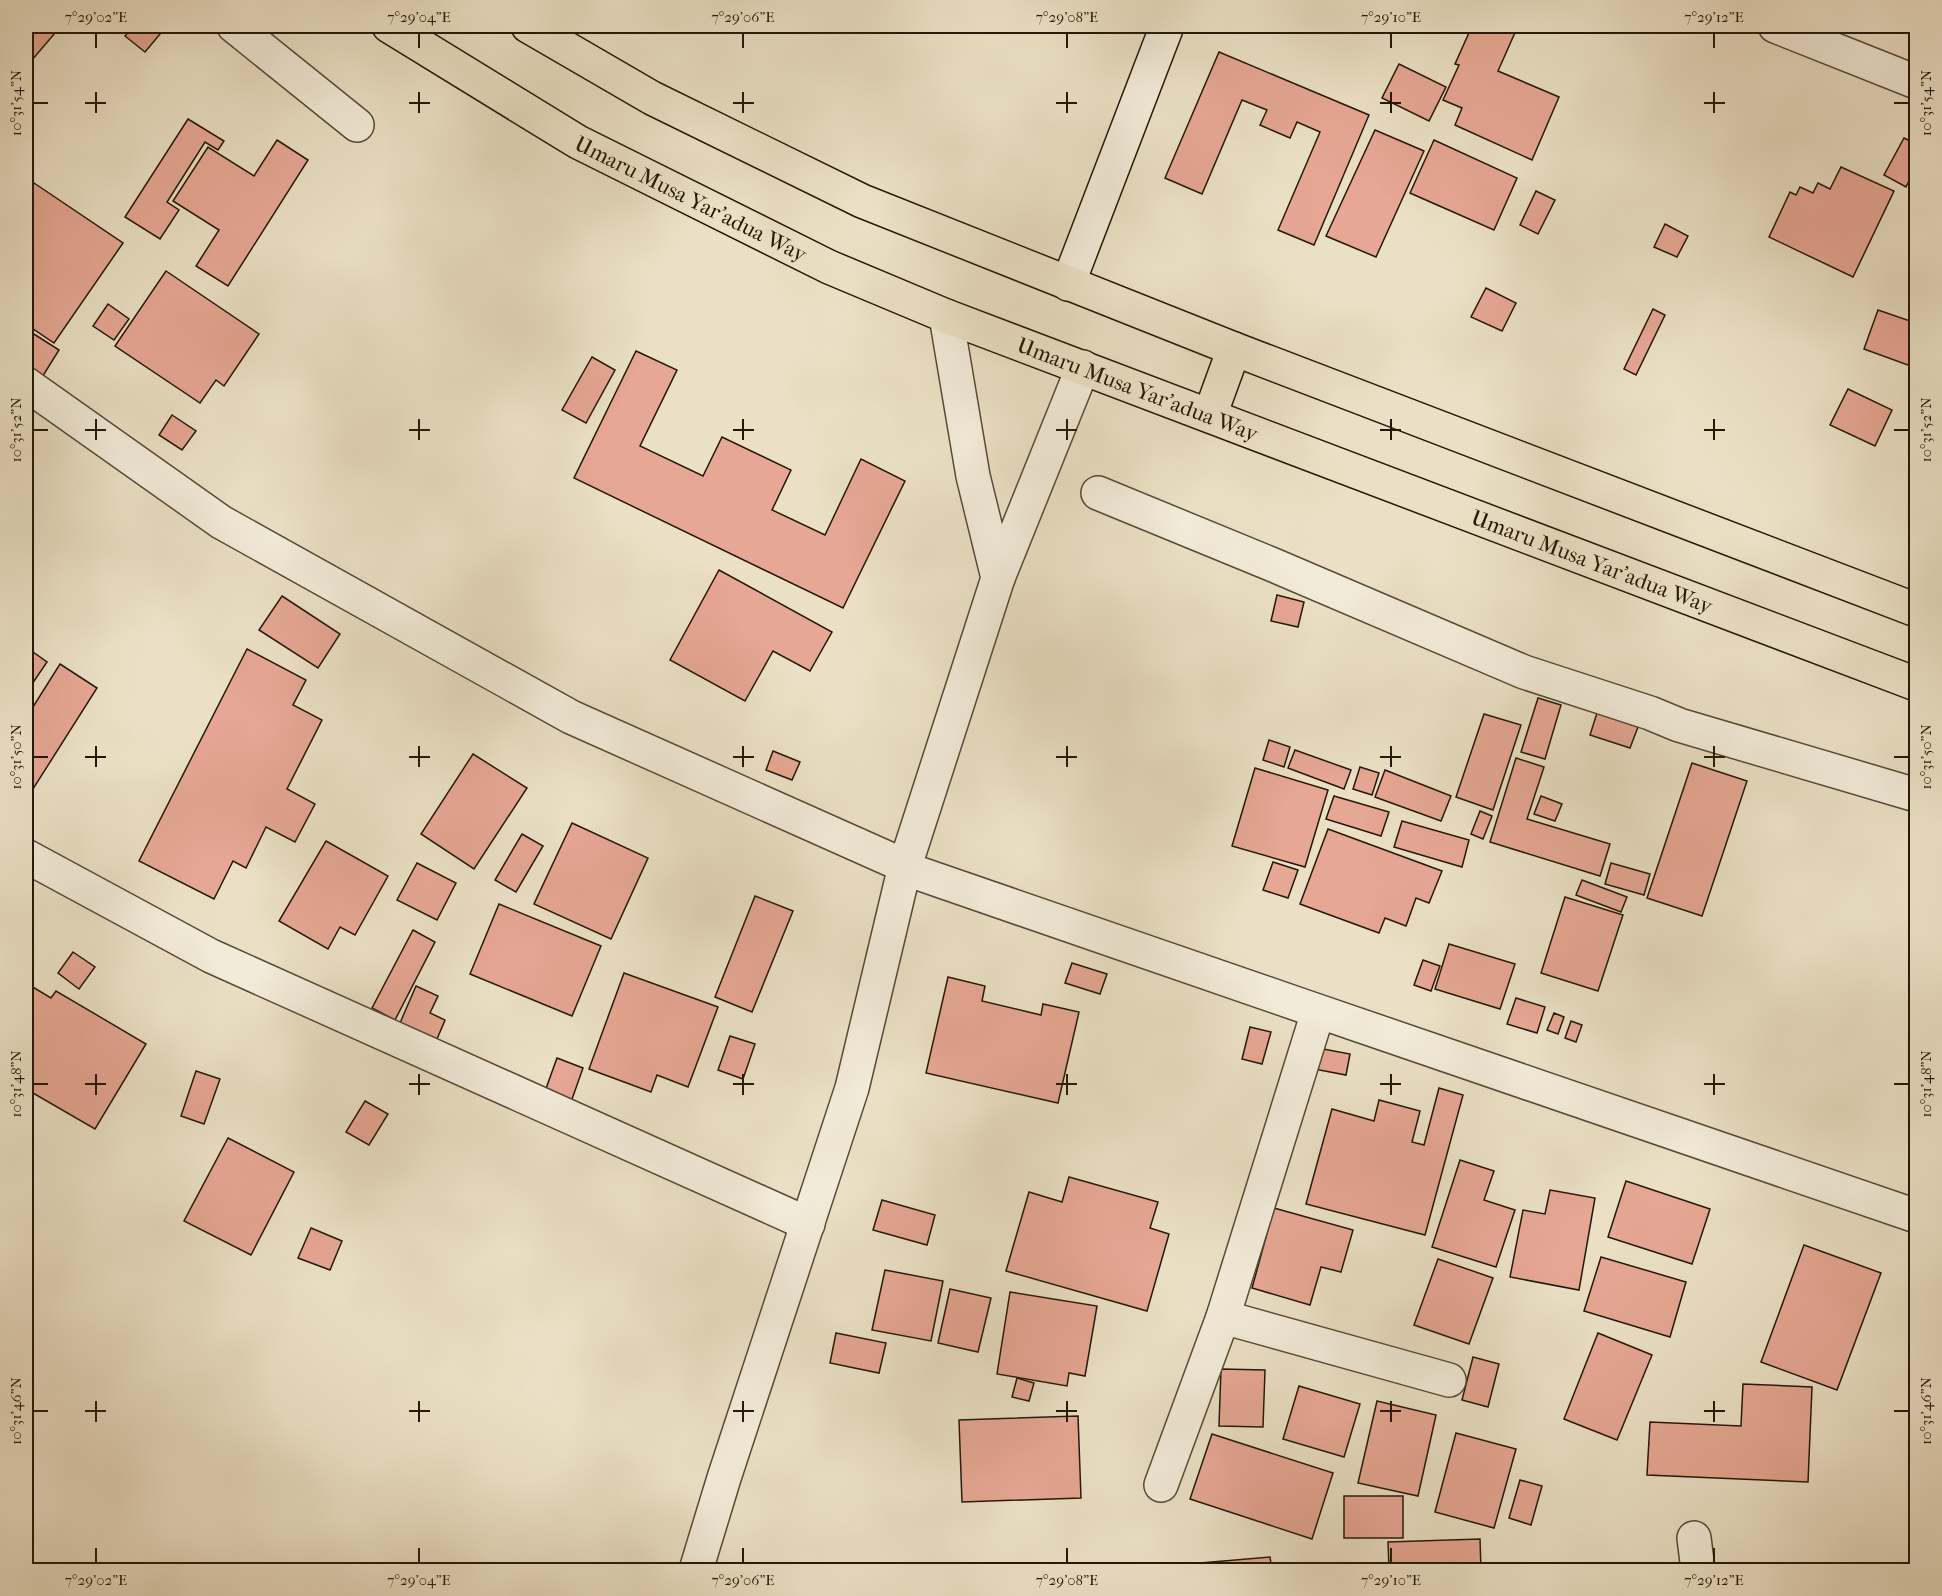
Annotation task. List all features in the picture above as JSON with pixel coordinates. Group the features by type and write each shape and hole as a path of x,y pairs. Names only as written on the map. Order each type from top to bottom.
{"main road":[{"name":"Umaru Musa Yar'adua Way","path":"389,26 578,142 829,267 946,316 1917,684"},
{"path":"528,26 652,98 862,201 1234,349 1917,610"},
{"path":"1210,415 1234,349"}],"street":[{"path":"234,26 357,125"},
{"path":"1068,284 1167,26"},
{"path":"1775,26 1917,82"},
{"path":"946,316 973,476 998,578"},
{"path":"696,1570 852,1088 905,866 998,578 1083,367"},
{"path":"26,384 221,522 571,717 920,874 1917,1216"},
{"path":"1098,494 1271,564 1524,672 1650,712 1679,725 1917,795"},
{"path":"26,856 211,956 808,1224"},
{"path":"1161,1485 1223,1317 1318,1012"},
{"path":"1223,1317 1449,1380"},
{"path":"1694,1538 1698,1570"}],"building":[{"path":"26,26 61,26 26,67"},
{"path":"134,26 151,26 160,34 145,52 125,36"},
{"path":"1472,26 1513,26 1517,28 1498,71 1559,97 1532,160 1455,125 1462,108 1443,100 1459,65 1455,64"},
{"path":"1219,52 1369,115 1314,245 1278,230 1320,132 1297,122 1290,138 1260,125 1267,110 1242,100 1202,194 1165,178"},
{"path":"1399,64 1446,87 1429,121 1382,98"},
{"path":"188,119 224,141 218,150 205,142 167,202 179,210 160,239 125,217"},
{"path":"1375,130 1424,151 1376,257 1326,236"},
{"path":"1904,138 1916,144 1916,166 1906,187 1884,175"},
{"path":"277,140 308,160 228,286 196,266 219,230 173,201 208,147 254,176"},
{"path":"1434,140 1517,178 1494,230 1410,193"},
{"path":"1841,167 1894,191 1853,277 1769,237 1790,192 1796,195 1800,187 1813,193 1818,183 1830,189"},
{"path":"34,183 123,243 54,343 26,324 26,196"},
{"path":"1536,191 1555,200 1538,234 1520,225"},
{"path":"1665,224 1688,236 1677,257 1654,247"},
{"path":"166,271 259,334 224,386 216,380 200,403 115,346"},
{"path":"1486,288 1516,303 1502,331 1471,317"},
{"path":"108,304 129,319 114,340 93,326"},
{"path":"1653,309 1665,315 1636,375 1624,369"},
{"path":"1878,310 1916,323 1916,368 1864,349"},
{"path":"26,329 59,350 41,379 26,369"},
{"path":"636,351 677,370 640,446 703,476 722,437 791,470 772,510 825,535 861,459 905,481 843,608 574,478"},
{"path":"592,357 615,370 586,423 562,410"},
{"path":"1848,389 1892,410 1875,446 1830,425"},
{"path":"172,415 196,431 182,450 159,435"},
{"path":"719,570 832,632 810,671 773,651 745,701 670,660"},
{"path":"1277,595 1304,602 1298,627 1271,621"},
{"path":"282,596 340,634 318,668 259,630"},
{"path":"26,647 47,662 26,693"},
{"path":"247,649 306,680 293,705 322,720 287,789 315,804 295,842 266,827 246,868 233,861 214,899 139,861"},
{"path":"60,664 97,688 26,800 26,718"},
{"path":"1538,698 1561,705 1545,759 1521,752"},
{"path":"1597,713 1638,727 1630,748 1590,735"},
{"path":"1484,714 1521,725 1493,810 1456,797"},
{"path":"1269,740 1290,747 1284,767 1263,760"},
{"path":"1295,750 1351,770 1344,789 1288,768"},
{"path":"773,751 800,762 792,780 766,770"},
{"path":"473,754 527,788 474,869 421,834"},
{"path":"1516,758 1544,767 1527,819 1610,844 1600,876 1490,842"},
{"path":"1692,763 1747,781 1702,916 1647,898"},
{"path":"1360,767 1379,773 1372,795 1353,789"},
{"path":"1255,768 1328,790 1305,867 1232,846"},
{"path":"1385,770 1451,796 1441,821 1375,797"},
{"path":"1334,796 1389,812 1381,836 1326,819"},
{"path":"1541,796 1562,804 1555,821 1534,814"},
{"path":"1480,811 1492,816 1483,839 1471,834"},
{"path":"1402,821 1469,840 1462,867 1394,847"},
{"path":"572,823 648,858 611,939 534,904"},
{"path":"1328,829 1442,871 1429,903 1416,898 1406,926 1385,918 1379,933 1300,904"},
{"path":"522,834 543,846 516,892 495,880"},
{"path":"326,841 388,876 355,935 340,927 328,949 279,921"},
{"path":"1273,862 1298,870 1288,898 1263,890"},
{"path":"417,863 456,883 437,920 397,900"},
{"path":"1611,863 1650,874 1644,895 1605,884"},
{"path":"1582,880 1627,897 1621,912 1576,895"},
{"path":"755,896 793,911 752,1012 715,997"},
{"path":"1565,897 1623,915 1598,991 1541,973"},
{"path":"499,904 601,946 572,1016 470,974"},
{"path":"413,930 435,942 395,1020 372,1008"},
{"path":"1449,944 1515,964 1500,1009 1435,989"},
{"path":"73,952 95,967 79,989 58,973"},
{"path":"1423,960 1440,966 1431,991 1414,985"},
{"path":"1072,963 1107,974 1100,994 1065,983"},
{"path":"624,973 718,1007 688,1087 657,1075 651,1092 589,1069"},
{"path":"948,977 985,986 982,1001 1041,1015 1043,1004 1079,1012 1058,1103 926,1073"},
{"path":"26,983 51,998 56,991 146,1044 95,1129 26,1089"},
{"path":"416,986 438,996 430,1013 445,1020 437,1039 400,1023"},
{"path":"1516,998 1545,1007 1537,1033 1507,1024"},
{"path":"1554,1013 1564,1017 1558,1034 1547,1030"},
{"path":"1571,1021 1582,1025 1576,1042 1565,1038"},
{"path":"1250,1027 1271,1032 1262,1064 1242,1059"},
{"path":"730,1036 755,1044 743,1079 718,1070"},
{"path":"1318,1048 1350,1054 1346,1075 1314,1069"},
{"path":"557,1058 583,1068 571,1102 544,1094"},
{"path":"196,1071 220,1079 204,1124 181,1116"},
{"path":"1439,1088 1463,1095 1425,1235 1306,1204 1332,1109 1374,1121 1379,1100 1420,1111 1412,1142 1424,1145"},
{"path":"365,1101 388,1114 369,1145 346,1132"},
{"path":"228,1138 294,1172 251,1255 184,1221"},
{"path":"1460,1160 1494,1171 1484,1200 1515,1210 1496,1267 1432,1247"},
{"path":"1069,1177 1158,1202 1150,1228 1169,1234 1147,1311 1006,1271 1029,1192 1062,1202"},
{"path":"1626,1181 1710,1209 1692,1264 1608,1237"},
{"path":"1550,1190 1595,1198 1579,1290 1510,1277 1523,1210 1545,1214"},
{"path":"882,1200 935,1215 927,1245 873,1230"},
{"path":"1274,1208 1353,1230 1341,1272 1321,1267 1310,1305 1252,1288"},
{"path":"311,1228 342,1241 330,1270 298,1258"},
{"path":"1804,1245 1881,1273 1837,1390 1761,1362"},
{"path":"1601,1257 1686,1282 1670,1337 1584,1311"},
{"path":"1438,1259 1493,1278 1469,1344 1414,1325"},
{"path":"885,1270 943,1281 931,1341 872,1330"},
{"path":"950,1289 991,1298 978,1352 938,1343"},
{"path":"1010,1292 1097,1306 1085,1376 1069,1373 1067,1386 997,1374"},
{"path":"836,1333 886,1343 879,1373 830,1363"},
{"path":"1598,1333 1652,1355 1617,1440 1564,1419"},
{"path":"1473,1357 1499,1364 1488,1407 1462,1400"},
{"path":"1221,1369 1265,1370 1263,1427 1219,1426"},
{"path":"1017,1378 1034,1383 1029,1401 1012,1397"},
{"path":"1743,1384 1812,1387 1808,1482 1647,1475 1650,1422 1741,1426"},
{"path":"1299,1386 1360,1404 1344,1457 1283,1439"},
{"path":"1377,1401 1436,1415 1418,1496 1358,1483"},
{"path":"1078,1416 1081,1498 962,1502 959,1420"},
{"path":"1456,1433 1516,1449 1494,1528 1435,1512"},
{"path":"1212,1434 1333,1473 1312,1539 1190,1499"},
{"path":"1520,1480 1542,1486 1531,1525 1509,1518"},
{"path":"1344,1496 1403,1496 1403,1538 1344,1538"},
{"path":"1480,1539 1481,1570 1389,1570 1388,1542"},
{"path":"1270,1557 1272,1570 1178,1570 1177,1565"}]}
